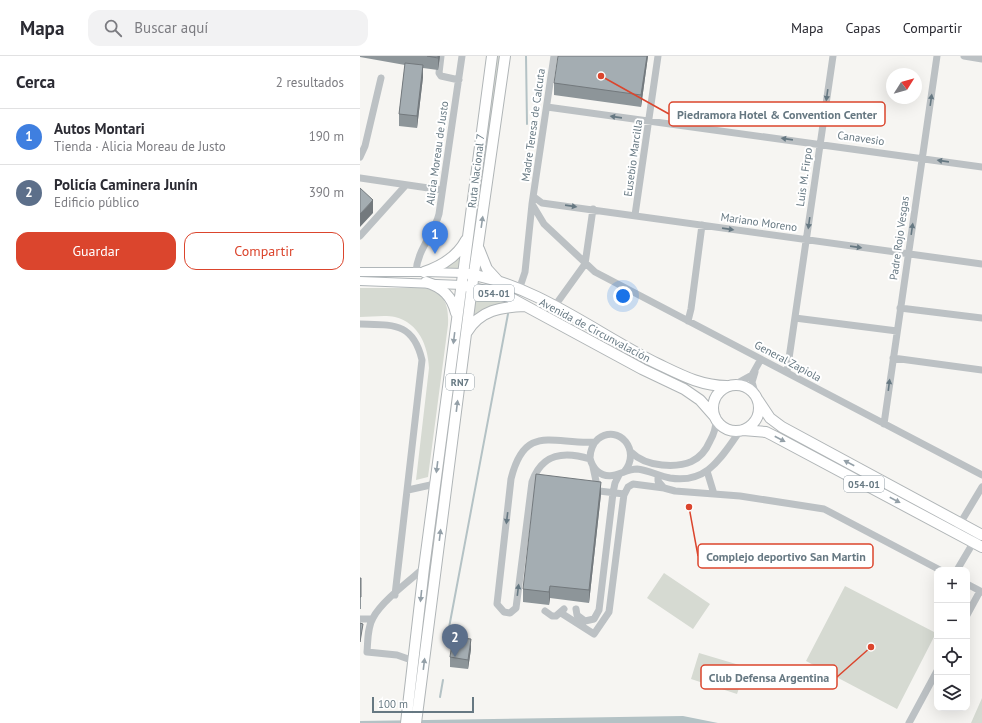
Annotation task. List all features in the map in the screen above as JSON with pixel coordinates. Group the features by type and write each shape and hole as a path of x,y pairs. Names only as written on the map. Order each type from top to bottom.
{"highway":[{"name":"Ruta Nacional 7","path":"462,285 492,56"},
{"name":"RN7","path":"406,723 414,701 505,56"},
{"path":"420,272 440,265 453,256 461,248 468,235"},
{"path":"478,248 487,269 500,282"},
{"name":"Avenida de Circunvalación","path":"463,273 500,282 519,290 554,307 627,348 691,380 708,385 749,388 770,418 782,427 980,534"},
{"path":"426,282 443,289 453,302 457,316"},
{"name":"RN7","path":"416,723 414,701 414,661 424,568 462,285"},
{"name":"Avenida de Circunvalación","path":"462,285 509,297 642,369 684,389 700,400 727,429 766,432 978,545"},
{"path":"466,333 472,324 488,312 501,307 525,306"},
{"path":"716,418 713,404 716,396 731,386"},
{"path":"741,430 755,422 758,415 756,397"}],"main road":[{"name":"054-01","path":"360,272 463,273"},
{"name":"054-01","path":"360,281 426,282 462,285"}],"street":[{"path":"441,56 439,73 441,76 459,80"},
{"name":"Alicia Moreau de Justo","path":"420,272 419,254 437,223 462,56"},
{"name":"Madre Teresa de Calcuta","path":"519,290 525,272 533,200 554,56"},
{"name":"Eusebio Marcilla","path":"636,215 658,56"},
{"name":"Luis M. Firpo","path":"787,372 833,56"},
{"name":"Padre Rojo Vesgas","path":"884,424 937,56"},
{"path":"964,56 982,59"},
{"path":"360,157 365,146 382,78"},
{"name":"Canavesio","path":"547,107 982,167"},
{"path":"360,178 442,190"},
{"path":"360,236 406,185"},
{"name":"Mariano Moreno","path":"533,200 542,203 982,264"},
{"name":"General Zapiola","path":"533,200 544,224 595,272 982,475"},
{"path":"554,307 585,264 593,210"},
{"path":"688,321 691,309 702,225"},
{"path":"900,308 982,318"},
{"path":"795,318 897,331"},
{"path":"360,324 398,326 406,332 419,347 422,360 395,595"},
{"path":"893,358 982,370"},
{"path":"731,386 752,375 761,359"},
{"path":"755,370 752,382 756,397"},
{"path":"631,452 639,459 657,465 687,464 699,458 704,452 713,435 716,418"},
{"path":"576,609 577,615 585,621 594,619 599,610 613,493 622,473 631,461 631,452 628,443 618,436 605,436 595,442 580,443 550,438 541,440 524,450 517,460 511,479 497,604 500,609 507,613 514,611 516,608 532,482 539,466 553,457 570,455 591,462 601,474 606,476 622,473 642,470 658,476 681,479 707,471 721,459 741,430"},
{"path":"595,442 590,453 591,462 596,474 595,490"},
{"path":"707,471 714,494"},
{"path":"658,476 658,481 664,488"},
{"path":"532,482 540,483"},
{"path":"408,490 435,484"},
{"path":"545,610 552,616 562,611 594,634 609,612 624,495 628,487 633,484 676,491 740,496 824,509 934,567"},
{"path":"955,532 982,487"},
{"path":"587,489 624,495"},
{"path":"960,567 978,545 980,534"},
{"path":"414,661 397,655 363,652 372,619 382,606 424,568"},
{"path":"970,586 981,592 970,610"},
{"path":"360,618 372,619"},
{"path":"909,723 935,675"}],"shaded area":[{"path":"496,56 501,56 477,223 473,219"},
{"path":"461,254 459,270 441,268"},
{"path":"360,288 424,288 441,296 448,311 448,325 428,477 416,480 429,368 427,352 421,336 410,324 403,320 391,316 360,317"},
{"path":"474,295 506,303 493,305 472,316"},
{"path":"459,335 461,348 416,704 412,703"},
{"path":"664,573 710,604 693,629 647,598"},
{"path":"845,586 934,632 934,637 897,709 806,661"},
{"path":"699,653 746,667 737,694 691,679"},
{"path":"982,698 982,723 971,723"},
{"path":"683,716 718,723 360,723 360,721"}],"building":[{"path":"427,56 438,56 438,58"},
{"path":"558,56 647,56 641,95 554,83"},
{"path":"405,63 423,65 417,116 399,114"},
{"path":"360,188 373,200 360,214"},
{"path":"536,474 601,482 589,590 550,586 549,592 523,589"},
{"path":"361,578 361,597 360,597"},
{"path":"360,623 363,624 360,642"},
{"path":"453,637 471,639 468,660 450,657"}],"waterway":[{"path":"526,56 527,124"},
{"path":"448,633 508,314"},
{"path":"440,697 443,680"}],"place":[{"name":"Piedramora Hotel & Convention Center","path":"601,76"},
{"name":"Autos Montari","path":"435,254"},
{"name":"Complejo deportivo San Martin","path":"689,507"},
{"name":"Club Defensa Argentina","path":"871,647"},
{"name":"Policía Caminera Junín","path":"455,657"}]}
